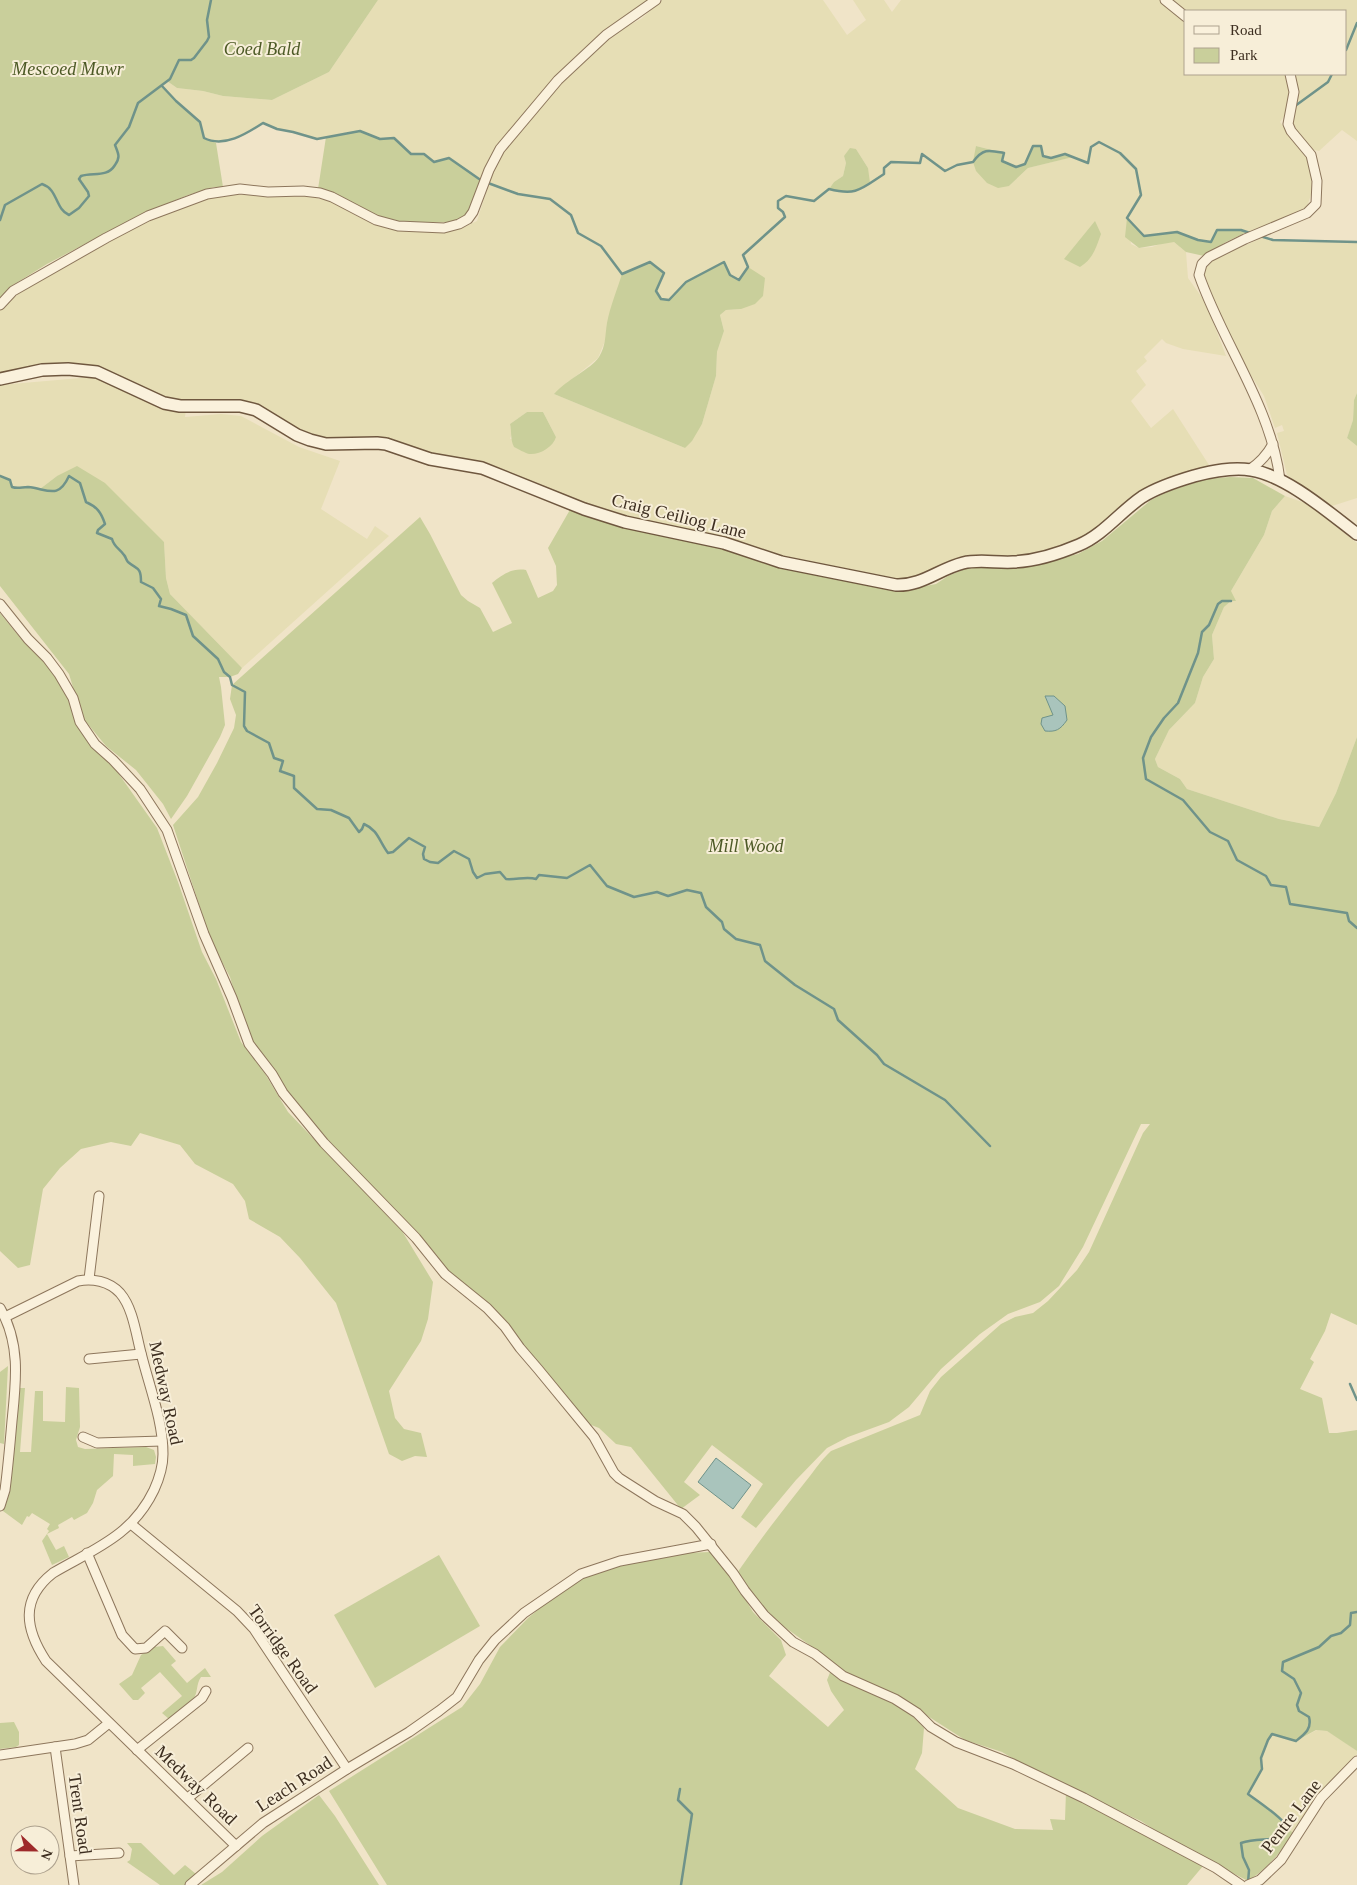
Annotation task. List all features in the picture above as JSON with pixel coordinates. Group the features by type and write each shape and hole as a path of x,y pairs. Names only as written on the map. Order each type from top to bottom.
{"street":[{"path":"0,305 13,291 106,238 148,216 207,194 240,189 268,192 303,191 320,193 388,224 444,228 459,224 468,219 473,212 489,170 500,149 558,80 606,35 656,0"},
{"path":"1165,0 1184,16"},
{"path":"1280,480 1277,455 1269,430 1247,380 1221,330 1199,275 1202,264 1209,257 1245,239 1307,213 1316,204 1317,181 1311,155 1291,131 1288,124 1294,92 1290,75"},
{"name":"Craig Ceiliog Lane","path":"0,379 42,370 68,369 97,372 164,403 180,406 240,406 256,410 297,435 310,440 342,444 377,442 386,444 430,459 482,468 584,509 625,522 724,543 781,562 896,585 908,586 963,563 1013,562 1062,552 1081,544 1104,529 1142,497 1166,486 1209,472 1225,470 1249,470 1280,480 1357,534"},
{"path":"1249,470 1258,464 1273,444"},
{"path":"0,604 59,674 73,698 80,722 94,744 113,760 140,789 167,830 204,934 232,998 249,1044 283,1093 324,1143 416,1238 445,1274 487,1308 505,1327 520,1348 594,1437 614,1473 655,1501 683,1514 711,1544 764,1615 789,1638 815,1654 843,1676 895,1699 918,1713 931,1727 956,1742 1004,1760 1084,1798 1216,1868 1241,1885"},
{"path":"0,1506 5,1490 16,1379 11,1332 2,1312 78,1281 89,1279 99,1196"},
{"name":"Medway Road","path":"89,1279 111,1286 124,1298 132,1318 156,1407 163,1455 158,1480 149,1501 131,1524 110,1541 53,1572 43,1580 30,1606 29,1626 36,1646 46,1661 236,1846"},
{"path":"89,1359 141,1354"},
{"path":"84,1437 98,1443 162,1441"},
{"name":"Torridge Road","path":"131,1524 237,1611 254,1629 347,1769"},
{"name":"Leach Road","path":"190,1885 263,1823 409,1732 457,1697 479,1660 495,1640 524,1613 581,1574 620,1561 711,1544"},
{"path":"87,1553 122,1635 135,1649 146,1648 165,1631 182,1648"},
{"path":"137,1750 202,1698 206,1691"},
{"path":"0,1755 88,1740 109,1723"},
{"name":"Trent Road","path":"55,1747 74,1885"},
{"path":"188,1798 248,1748"},
{"name":"Pentre Lane","path":"1248,1885 1260,1880 1281,1860 1321,1798 1357,1762"},
{"path":"70,1856 118,1853"}],"shaded area":[{"path":"378,0 652,0 619,21 522,117 492,154 481,180 449,158 434,162 424,154 411,154 394,138 380,139 360,131 317,139 277,129 263,123 243,136 216,143 209,141 204,138 200,122 162,86 167,81 177,88 223,96 272,100 329,72"},
{"path":"662,0 823,0 847,35 866,20 853,0 884,0 892,12 901,0 1162,0 1184,18 1184,75 1288,75 1291,85 1290,100 1286,114 1280,122 1306,154 1314,185 1307,207 1300,212 1247,232 1241,230 1211,242 1198,240 1177,232 1144,236 1128,219 1131,244 1139,248 1174,242 1186,252 1188,278 1206,303 1226,356 1183,349 1166,343 1162,339 1144,357 1147,361 1136,371 1146,385 1131,401 1151,428 1173,409 1209,465 1153,485 1134,495 1108,520 1083,538 1069,544 1034,554 1005,557 967,556 908,580 887,579 775,557 675,529 670,524 656,526 427,454 384,438 374,436 332,439 314,437 246,403 229,400 172,399 148,392 108,372 0,375 0,310 19,293 82,254 157,216 216,195 313,195 319,199 329,200 370,221 437,230 460,229 477,221 502,151 561,83 587,57 618,31 641,19","holes":["976,146 1004,153 1002,161 1016,167 1043,156 1051,158 1065,154 1072,157 1028,168 1009,186","856,149 868,168 829,189 834,182 843,176 846,163 844,156","724,262 730,275 739,280 741,309 726,310 720,315 724,331 717,352 716,376 702,424 685,448 554,394 598,358 607,336 607,324 656,291 661,299 669,300 686,282","527,412 543,412 556,437 510,439 512,433 510,424"]},
{"path":"1170,0 1357,0 1357,141 1342,130 1319,151 1310,149 1293,129 1291,120 1293,75 1347,75 1347,10 1185,10"},
{"path":"1264,237 1273,240 1306,242 1357,242 1357,393 1354,400 1353,420 1347,438 1357,446 1357,498 1332,506 1321,501 1287,475 1277,433 1284,431 1282,425 1275,428 1264,396 1233,347 1202,274 1214,259"},
{"path":"92,377 166,408 186,408 185,417 221,414 241,416 299,447 340,461 321,509 367,539 375,526 389,536 242,668 170,594 166,578 164,542 57,476 40,489 28,487 18,489 12,487 10,480 0,476 0,385"},
{"path":"1285,496 1308,504 1357,543 1357,737 1336,793 1319,827 1279,819 1187,789 1180,779 1158,767 1155,759 1169,730 1195,703 1203,677 1214,659 1212,635 1224,607 1231,601 1231,591 1264,535 1272,511"},
{"path":"1317,1730 1327,1731 1339,1738 1357,1751 1357,1754 1339,1776 1323,1789 1294,1833 1286,1828 1284,1822 1265,1805 1248,1794 1262,1769 1261,1758 1272,1734 1296,1741"}],"green space":[{"path":"0,0 378,0 329,72 272,100 223,96 177,88 167,81 162,86 200,122 204,138 216,143 223,187 214,187 188,195 138,216 47,264 13,285 0,299"},
{"path":"360,131 380,139 394,138 411,154 424,154 434,162 449,158 469,170 481,180 469,212 457,222 405,223 377,217 318,189 326,137"},
{"path":"976,146 1004,153 1002,161 1016,167 1025,164 1033,146 1041,146 1043,156 1064,155 1073,157 1028,168 1009,186 998,188 987,183 976,171 973,162"},
{"path":"850,148 856,149 868,168 870,183 850,192 829,189 834,182 843,176 846,163 844,156"},
{"path":"1127,218 1144,236 1177,232 1198,240 1211,242 1217,230 1241,230 1247,232 1226,242 1204,256 1186,252 1174,242 1139,248 1125,237"},
{"path":"1095,221 1101,234 1094,253 1080,267 1064,259"},
{"path":"650,262 664,273 656,291 661,299 669,300 686,282 724,262 730,275 739,280 748,267 765,278 763,296 755,304 741,309 726,310 720,315 724,331 717,352 716,376 702,424 692,441 685,448 554,394 599,357 604,345 610,311 622,274"},
{"path":"1357,393 1357,446 1347,438 1353,420 1354,400"},
{"path":"527,412 543,412 556,437 549,447 542,452 529,454 514,447 510,424"},
{"path":"77,466 105,483 164,542 166,578 170,594 242,668 238,674 230,677 219,677 225,725 187,796 171,819 163,804 136,770 106,746 82,717 69,674 0,586 0,476 10,480 12,487 18,489 28,487 40,489 57,476"},
{"name":"Mill Wood","path":"1253,478 1285,496 1272,511 1264,535 1231,591 1236,601 1231,601 1224,607 1212,635 1214,659 1203,677 1195,703 1169,730 1155,759 1158,767 1180,779 1187,789 1279,819 1319,827 1336,793 1357,737 1357,1325 1331,1313 1325,1331 1310,1359 1314,1362 1300,1389 1322,1398 1329,1433 1357,1430 1357,1751 1327,1731 1316,1730 1296,1741 1272,1734 1261,1758 1262,1769 1248,1794 1265,1805 1284,1822 1286,1828 1294,1833 1274,1859 1248,1881 1173,1842 1141,1821 1072,1790 1002,1752 965,1740 895,1695 848,1675 783,1626 753,1597 737,1573 779,1515 831,1451 920,1415 930,1391 941,1377 1001,1324 1015,1317 1033,1313 1048,1301 1077,1270 1089,1252 1143,1133 1150,1124 1141,1124 1083,1247 1059,1286 1040,1302 1008,1314 980,1334 941,1369 909,1407 889,1422 848,1437 827,1448 796,1480 756,1528 741,1517 763,1484 712,1445 684,1482 700,1495 681,1509 631,1447 616,1444 599,1428 586,1423 516,1337 513,1330 448,1273 414,1229 328,1140 293,1099 252,1040 240,1011 230,977 211,941 173,825 198,797 234,728 236,715 230,699 232,685 420,517 461,595 480,608 493,632 512,623 492,583 504,574 512,571 526,570 538,598 553,591 557,585 556,566 548,548 571,508 904,590 936,584 948,576 965,569 983,567 1018,568 1078,554 1102,541 1151,500 1167,492 1206,479"},
{"path":"0,613 21,639 51,669 70,699 80,729 86,739 116,770 157,828 202,952 216,979 241,1042 264,1072 288,1112 402,1231 433,1282 428,1319 421,1341 389,1391 395,1418 404,1429 421,1433 427,1457 415,1456 402,1461 389,1454 336,1303 300,1258 280,1237 249,1219 245,1201 233,1184 195,1164 180,1145 140,1133 131,1146 111,1142 81,1149 60,1168 43,1189 30,1265 18,1268 0,1251"},
{"path":"8,1366 4,1444 0,1443 0,1372"},
{"path":"66,1387 79,1388 80,1427 76,1440 78,1447 85,1449 146,1447 154,1450 156,1457 155,1464 133,1466 133,1455 114,1454 113,1476 97,1490 93,1503 87,1513 74,1520 72,1517 58,1525 59,1528 47,1534 56,1550 64,1546 69,1557 52,1565 42,1541 49,1531 47,1529 50,1524 32,1513 29,1517 27,1516 22,1525 3,1511 12,1469 20,1388 25,1388 20,1452 31,1452 35,1391 43,1391 43,1421 65,1422"},
{"path":"710,1552 732,1577 753,1612 781,1640 786,1655 769,1676 828,1727 844,1710 831,1691 827,1680 831,1670 881,1694 905,1709 915,1718 924,1728 922,1753 915,1769 958,1808 1015,1829 1053,1830 1050,1819 1065,1820 1066,1792 1203,1866 1187,1885 387,1885 329,1791 462,1707 480,1684 500,1647 528,1618 581,1574 662,1554"},
{"path":"439,1555 480,1626 375,1688 334,1615"},
{"path":"163,1646 176,1661 171,1665 187,1683 205,1668 211,1677 201,1677 194,1698 169,1719 162,1713 182,1696 160,1672 141,1688 145,1693 138,1700 133,1700 119,1684 132,1675 141,1655 154,1647"},
{"path":"14,1722 19,1732 19,1745 0,1749 0,1723"},
{"path":"319,1795 335,1816 379,1885 201,1885 222,1872 262,1836"},
{"path":"127,1843 141,1843 174,1875 185,1865 196,1874 185,1885 160,1885 127,1862 130,1860 132,1849"}],"water":[{"path":"1045,696 1054,696 1065,706 1067,720 1055,731 1045,731 1041,724 1042,718 1053,715"},
{"path":"716,1458 751,1485 733,1509 698,1482"}],"waterway":[{"path":"0,220 5,205 42,184 51,190 64,212 69,215 79,208 89,196 79,179 81,176 104,173 112,169 118,157 115,145 129,127 138,103 170,79 179,60 191,60 194,58 207,41 209,37 207,20 211,0"},
{"path":"1347,48 1357,23"},
{"path":"1295,106 1328,82 1332,75"},
{"path":"162,86 200,122 204,138 212,141 227,141 263,123 277,129 317,139 360,131 380,139 394,138 411,154 424,154 434,162 449,158 482,181"},
{"path":"488,183 518,194 550,199 571,215 578,233 601,246 622,274 650,262 664,273 656,291 661,299 669,300 686,282 724,262 730,275 739,280 748,267 743,255 785,217 778,208 778,201 786,196 814,201 829,189 846,192 858,190 884,174 884,168 891,162 920,163 922,154 945,171 957,165 973,162 980,154 987,151 1004,153 1002,161 1016,167 1025,164 1033,146 1041,146 1043,156 1051,158 1065,154 1088,163 1091,147 1099,142 1120,153 1136,169 1141,195 1127,218 1144,236 1177,232 1198,240 1211,242 1217,230 1241,230 1250,233"},
{"path":"1260,236 1273,240 1357,242"},
{"path":"0,476 10,480 12,487 28,487 52,491 61,488 69,476 80,483 86,502 98,510 105,524 97,533 112,539 128,562 138,569 141,582 153,588 161,599 159,606 186,615 193,636 218,659 224,672 230,677 232,685 245,692 244,726 247,731 269,743 274,758 283,761 280,771 294,776 294,788 317,809 331,810 349,818 359,832 364,824 369,826 388,853 393,852 409,838 425,847 424,859 430,862 438,863 454,851 469,859 477,878 485,874 500,872 506,879 536,879 539,875 567,878 590,865 607,886 634,897 657,892 668,896 687,890 701,893 706,907 722,922 724,929 736,939 760,945 765,961 795,985 834,1009 838,1020 877,1055 884,1064 945,1100 990,1146"},
{"path":"1231,601 1222,601 1218,604 1209,625 1202,632 1198,653 1178,703 1164,718 1151,737 1143,758 1146,779 1183,800 1210,832 1228,841 1237,860 1266,876 1271,885 1286,887 1290,904 1347,913 1349,921 1357,928"},
{"path":"1350,1384 1357,1400"},
{"path":"1248,1883 1249,1870 1243,1857 1241,1843 1283,1837 1285,1828 1280,1818 1248,1794 1262,1769 1261,1758 1268,1740 1272,1734 1296,1741 1305,1733 1310,1725 1309,1717 1299,1711 1297,1705 1301,1693 1294,1679 1282,1671 1283,1662 1319,1647 1331,1636 1341,1633 1350,1625 1351,1613 1357,1612"},
{"path":"680,1789 678,1800 692,1814 681,1885"}],"park label":[{"name":"Coed Bald","path":"262,49"},
{"name":"Mescoed Mawr","path":"68,69"}]}
